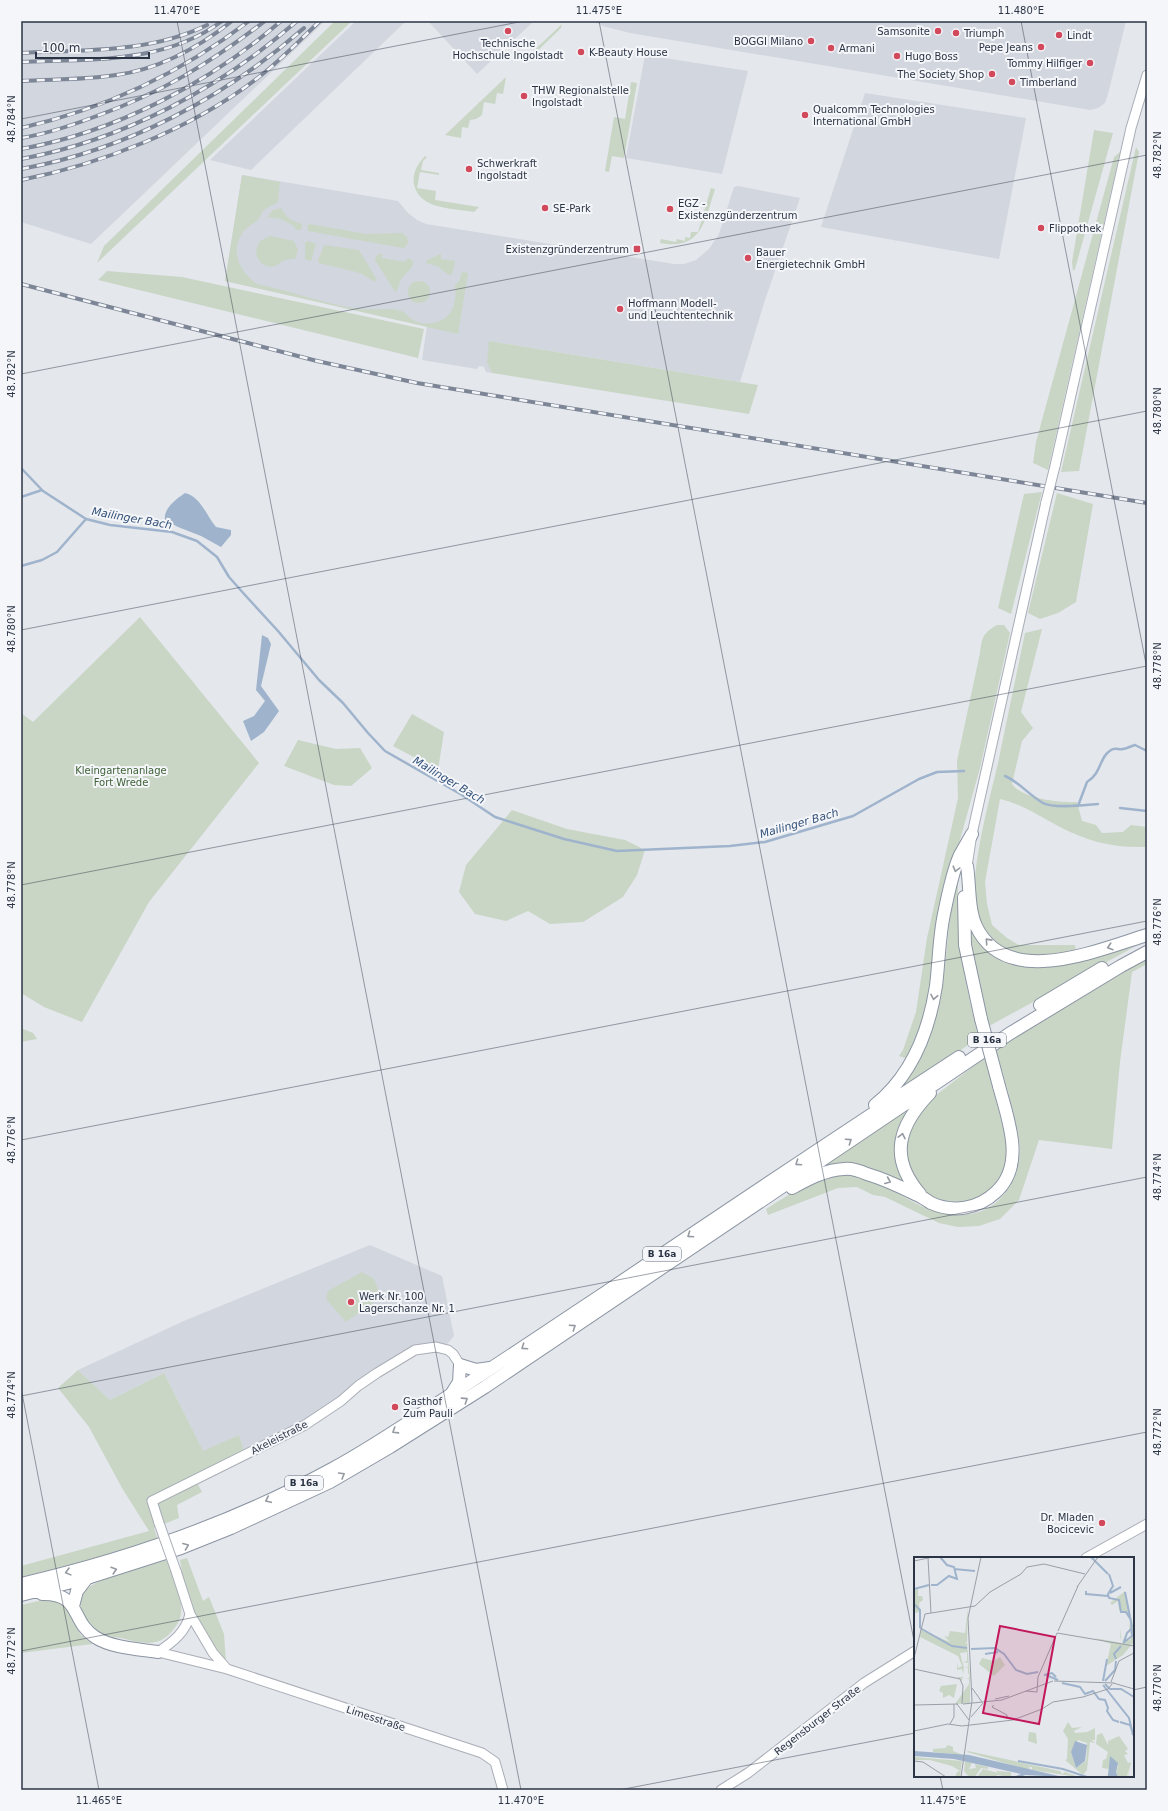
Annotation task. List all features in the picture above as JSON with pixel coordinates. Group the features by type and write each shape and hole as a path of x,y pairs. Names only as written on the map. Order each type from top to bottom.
{"highway":[{"path":"831,1141 881,1100 894,1087 916,1053 926,1027 935,988 944,914 960,856 972,834"},
{"path":"967,866 972,914 976,926 988,943 1000,953 1014,958 1034,962 1053,960 1089,953 1147,935"},
{"path":"724,1225 812,1177 830,1171 844,1169 859,1171 886,1180 938,1205 957,1209 987,1200 1001,1188 1012,1166 1013,1152 1010,1127 980,1019 965,946 964,907 967,866"},
{"name":"B 16a","path":"22,1591 146,1549 256,1506 331,1470 371,1447 831,1141 1076,982 1147,944"},
{"name":"B 16a","path":"22,1591 87,1578 182,1548 231,1528 330,1482 390,1447 485,1387 724,1225 1035,1018 1147,952"},
{"path":"922,1197 913,1187 904,1169 901,1158 902,1135 912,1114 948,1075"},
{"path":"451,1395 459,1382 460,1365 476,1370 493,1367"},
{"path":"73,1606 78,1591 87,1578"},
{"path":"22,1591 56,1594 68,1601 73,1606 82,1625 97,1639 110,1644 158,1652"}],"street":[{"path":"967,866 972,834 1046,502 1147,67"},
{"path":"1136,112 1147,75"},
{"name":"Akeleistraße","path":"190,1614 152,1502 305,1425 342,1402 358,1386 403,1356 415,1350 426,1348 444,1348 453,1354 460,1365"},
{"path":"1088,1557 1147,1524"},
{"path":"158,1652 180,1634 188,1622 190,1614"},
{"path":"190,1614 213,1653 227,1670"},
{"name":"Limesstraße","path":"158,1652 227,1670 482,1753 495,1762 502,1790"},
{"name":"Regensburger Straße","path":"721,1790 748,1774 864,1683 914,1652"}],"shaded area":[{"path":"21,21 325,21 91,244 21,222"},
{"path":"356,21 406,21 251,170 210,160"},
{"path":"428,21 534,21 477,74"},
{"path":"593,21 1126,21 1105,103 1098,108 1090,110 630,33 603,26"},
{"path":"645,55 748,71 722,174 626,158"},
{"path":"865,93 1026,118 999,259 821,227"},
{"path":"242,175 398,201 408,213 417,220 426,224 674,264 684,264 696,260 709,249 719,234 734,187 738,186 800,198 765,300 740,382 489,341 492,373 486,372 484,367 479,366 477,369 422,360 427,326 225,281"},
{"path":"370,1245 442,1276 454,1336 447,1344 419,1345 401,1352 358,1382 327,1408 244,1451 239,1435 203,1452 164,1373 110,1400 78,1370 186,1320"}],"green space":[{"path":"335,21 352,21 97,263 104,246"},
{"path":"562,24 561,28 528,60 524,60"},
{"path":"506,77 503,94 497,93 495,104 484,102 482,115 476,119 470,120 468,128 462,127 461,138 445,135"},
{"path":"631,82 637,83 624,158 612,156 609,172 605,171 614,117 625,119"},
{"path":"1094,130 1113,133 1075,269 1073,271 1072,262"},
{"path":"1136,147 1139,152 1079,471 1061,472"},
{"path":"1120,152 1048,470 1033,463 1036,442 1114,157"},
{"path":"425,156 427,157 423,161 421,170 439,173 439,175 420,172 417,188 436,191 435,200 479,207 474,212 438,206 423,199 417,193 414,184 414,176 416,168"},
{"path":"242,175 280,182 278,202 264,210 257,220 245,230 239,239 237,246 238,261 241,267 257,284 352,308 389,309 401,311 414,321 429,323 443,320 451,312 455,302 455,285 459,282 462,272 468,273 458,334 225,281"},
{"path":"711,188 715,189 700,231 693,238 685,242 674,244 660,243 661,239 676,242 677,239 685,241 685,237 690,238 691,232 698,232"},
{"path":"281,208 290,219 302,224 301,230 297,230 291,224 281,219 267,217 273,210"},
{"path":"310,224 366,234 402,233 407,237 408,243 403,248 308,231 307,226"},
{"path":"270,236 294,241 298,250 295,259 282,261 276,266 271,267 261,263 257,257 256,250 260,241"},
{"path":"308,241 316,244 311,261 305,259 305,243"},
{"path":"324,245 359,250 376,278 375,282 360,273 319,263 318,261"},
{"path":"382,254 382,258 405,262 408,258 413,261 412,267 401,279 396,293 375,260 376,256"},
{"path":"441,254 441,259 455,261 452,275 449,275 437,266 426,263 427,260"},
{"path":"107,271 182,277 424,329 418,358 98,280"},
{"path":"419,281 427,284 430,292 427,300 419,303 411,300 408,292 411,284"},
{"path":"489,341 758,385 749,414 492,373 487,362"},
{"path":"1042,492 1011,614 998,608 1024,494"},
{"path":"1057,493 1093,504 1076,602 1058,613 1040,619 1028,613"},
{"name":"Kleingartenanlage Fort Wrede","path":"140,617 259,763 149,902 82,1022 44,1007 21,993 21,713 33,722"},
{"path":"997,625 1004,625 1010,633 980,768 958,847 928,1007 909,1055 905,1058 899,1056 903,1050 916,1012 927,938 958,798 957,761 982,643 986,633"},
{"path":"1042,629 1021,712 1033,728 1022,741 1012,784 1017,789 1032,797 1061,802 1077,802 1082,821 1096,825 1102,833 1123,832 1131,825 1147,827 1147,847 1112,845 1091,840 1069,832 1023,807 1000,799 985,882 987,904 992,925 1007,938 1019,945 1075,945 1076,952 1029,956 1007,951 984,934 976,911 974,892 979,846 1025,633"},
{"path":"412,714 444,732 438,770 393,746"},
{"path":"298,740 336,749 360,748 372,768 351,786 334,785 284,766"},
{"path":"512,810 567,829 625,840 645,850 637,875 623,897 583,922 550,924 528,911 506,921 475,914 459,892 466,865"},
{"path":"955,884 958,884 958,923 962,962 979,1038 898,1091 934,1019 943,983"},
{"path":"968,917 973,928 1023,964 1147,940 989,1026 983,1007 969,938"},
{"path":"1147,959 1147,964 1132,972 1120,1062 1112,1149 1039,1140 1019,1200 1000,1219 979,1226 958,1227 939,1223 885,1197 873,1195 857,1187 838,1188 768,1215 766,1209 802,1187 822,1178 843,1174 865,1177 876,1181 915,1203 939,1212 953,1215 965,1215 989,1208 999,1200 1007,1190 1017,1170 1020,1155 1016,1124 996,1050 1128,968"},
{"path":"21,1028 33,1033 37,1039 21,1042"},
{"path":"985,1057 1008,1148 1005,1169 989,1192 974,1200 945,1202 927,1194 919,1187 905,1156 907,1131 926,1103"},
{"path":"911,1106 900,1126 908,1186 881,1173 816,1170"},
{"path":"362,1272 374,1279 381,1297 346,1322 326,1299 328,1291"},
{"path":"78,1370 110,1400 164,1373 203,1451 239,1435 244,1451 193,1475 202,1492 177,1505 179,1518 154,1528 158,1540 21,1579 21,1566 149,1531 122,1488 89,1427 58,1388"},
{"path":"187,1558 203,1601 209,1597 224,1634 226,1663 195,1614 190,1603 182,1578 180,1560"},
{"path":"167,1560 177,1586 181,1613 177,1625 167,1636 156,1642 144,1643 104,1635 92,1628 82,1613 79,1601 79,1596 86,1589 107,1578"},
{"path":"52,1598 65,1604 81,1635 92,1644 21,1653 21,1605"}],"water":[{"path":"185,493 191,495 199,502 216,527 231,530 231,535 221,547 201,536 165,520 168,508 174,501"},
{"path":"262,635 268,638 271,644 261,686 279,711 264,732 251,741 243,721 254,716 265,701 256,690"}],"waterway":[{"name":"Mailinger Bach","path":"21,468 43,491 86,519 110,525 172,532 197,541 217,557 229,577 278,631 319,680 343,703 385,751 462,795 495,817 564,839 617,851 730,846 765,842 853,816 919,779 937,772 964,771"},
{"path":"21,497 42,490"},
{"path":"21,566 42,560 57,552 86,519"},
{"path":"1078,806 1087,782 1092,778 1098,770 1104,757 1112,749 1123,749 1135,745 1147,751"},
{"name":"Mailinger Bach","path":"1005,776 1038,800 1048,805 1070,806 1098,804"},
{"name":"Mailinger Bach","path":"1120,808 1147,811"}],"railway":[{"path":"21,62 99,59 151,52 176,45 200,35 222,21"},
{"path":"21,81 104,77 148,68 178,56 206,40 232,21"},
{"path":"21,128 82,111 141,87 196,57 249,21"},
{"path":"21,138 67,127 141,98 204,64 265,21"},
{"path":"21,149 91,131 160,102 224,65 281,21"},
{"path":"21,159 96,139 133,125 168,108 202,90 235,69 267,46 297,21"},
{"path":"21,180 82,165 113,155 143,143 202,114 229,98 264,73 320,21"},
{"path":"21,53 92,50 140,45 163,41 207,25"},
{"path":"21,169 98,149 172,118 241,77 304,28"},
{"path":"21,284 317,361 417,383 1147,503"}],"place":[{"name":"Technische Hochschule Ingolstadt","path":"508,31"},
{"name":"Samsonite","path":"938,31"},
{"name":"Triumph","path":"956,33"},
{"name":"Lindt","path":"1059,35"},
{"name":"BOGGI Milano","path":"811,41"},
{"name":"Pepe Jeans","path":"1041,47"},
{"name":"Armani","path":"831,48"},
{"name":"K-Beauty House","path":"581,52"},
{"name":"Hugo Boss","path":"897,56"},
{"name":"Tommy Hilfiger","path":"1090,63"},
{"name":"The Society Shop","path":"992,74"},
{"name":"Timberland","path":"1012,82"},
{"name":"THW Regionalstelle Ingolstadt","path":"524,96"},
{"name":"Qualcomm Technologies International GmbH","path":"805,115"},
{"name":"Schwerkraft Ingolstadt","path":"469,169"},
{"name":"SE-Park","path":"545,208"},
{"name":"EGZ - Existenzgünderzentrum","path":"670,209"},
{"name":"Flippothek","path":"1041,228"},
{"name":"Existenzgründerzentrum","path":"637,249"},
{"name":"Bauer Energietechnik GmbH","path":"748,258"},
{"name":"Hoffmann Modell- und Leuchtentechnik","path":"620,309"},
{"name":"Werk Nr. 100 Lagerschanze Nr. 1","path":"351,1302"},
{"name":"Gasthof Zum Pauli","path":"395,1407"},
{"name":"Dr. Mladen Bocicevic","path":"1102,1523"}]}
